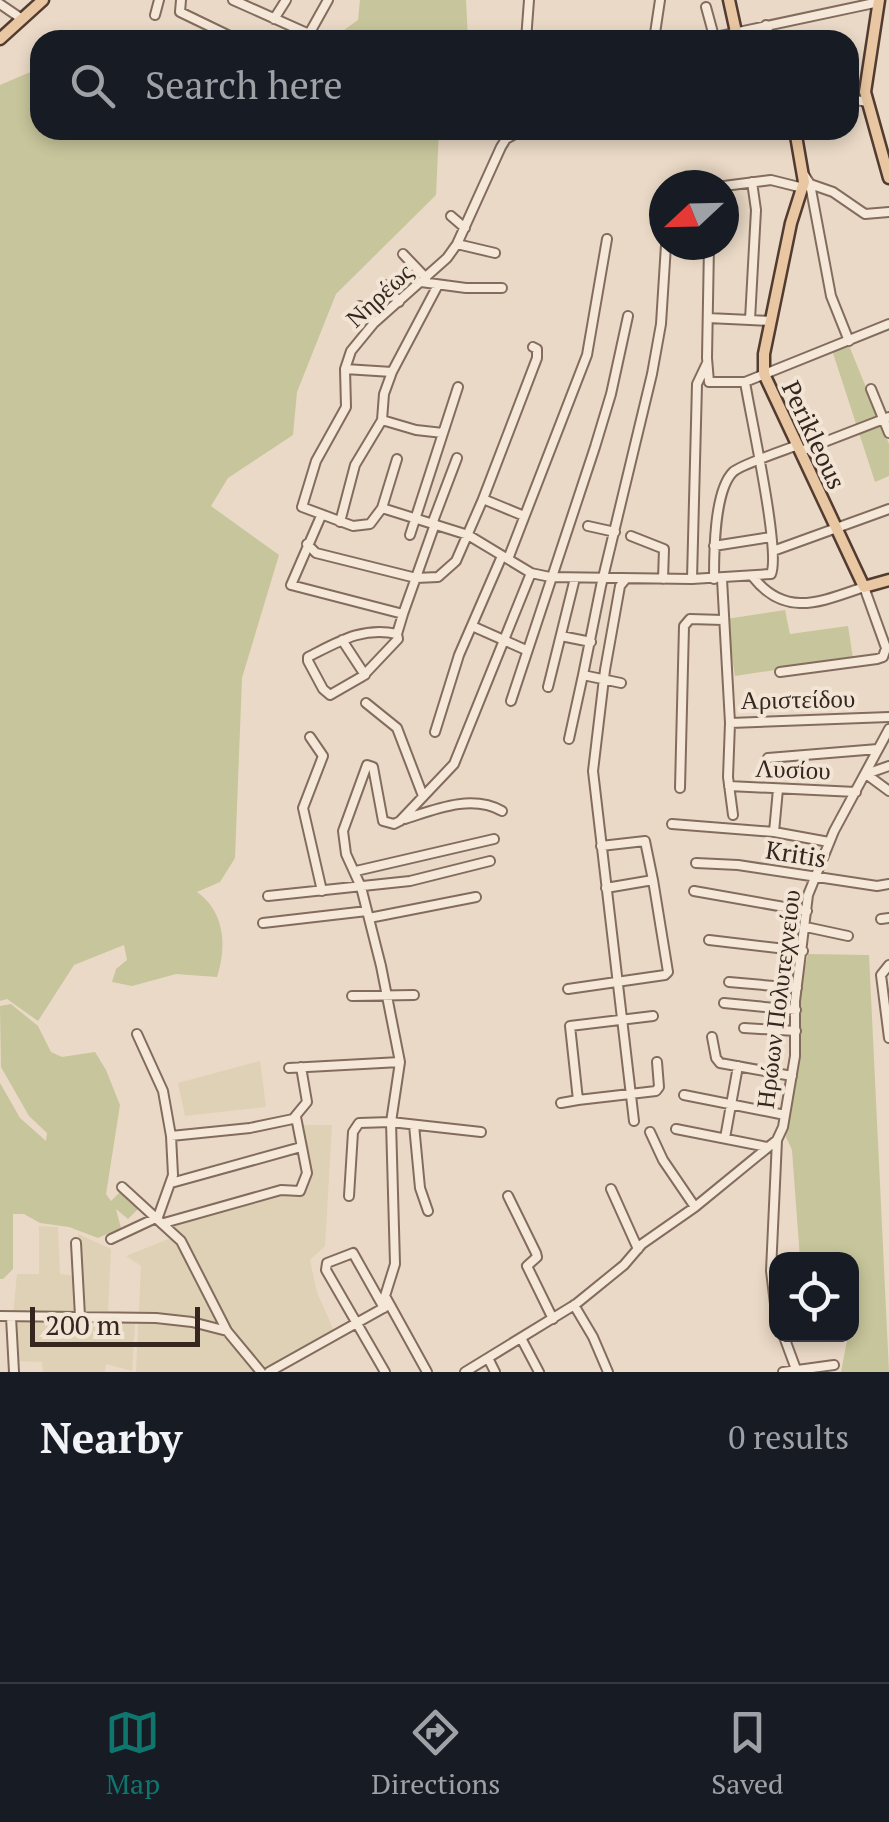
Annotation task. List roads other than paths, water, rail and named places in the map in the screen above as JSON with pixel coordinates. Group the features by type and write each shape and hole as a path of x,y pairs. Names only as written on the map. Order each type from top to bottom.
{"main road":[{"path":"0,39 43,0"},
{"path":"730,0 738,30"},
{"path":"879,1 865,87 889,178"},
{"path":"797,140 806,183"},
{"name":"Perikleous","path":"806,183 791,224 764,354 764,374 864,587"},
{"path":"864,587 889,580"}],"street":[{"path":"154,14 159,0"},
{"path":"180,0 180,12 217,30"},
{"path":"266,30 286,0"},
{"path":"311,30 328,0"},
{"path":"527,30 529,0"},
{"path":"656,30 660,0"},
{"path":"810,0 813,14"},
{"path":"238,1 300,30"},
{"path":"754,30 879,1"},
{"path":"0,4 22,20"},
{"path":"706,8 711,30"},
{"path":"766,25 768,30"},
{"path":"859,101 868,102"},
{"name":"Νηρέως","path":"321,516 302,507 316,461 346,407 350,351 457,244 506,140"},
{"path":"739,184 771,180 806,183 833,192 865,214 889,212"},
{"path":"750,320 756,210 752,182"},
{"path":"806,183 831,296 849,341"},
{"path":"451,216 465,228"},
{"path":"435,732 472,626 524,516 587,355 607,239"},
{"path":"457,244 496,252"},
{"path":"403,254 423,280 438,285 502,288"},
{"path":"568,739 661,324 665,260"},
{"path":"710,260 710,382 745,382 889,324"},
{"path":"384,285 399,302"},
{"path":"340,522 355,465 382,420 384,394 392,372 438,285"},
{"path":"360,306 374,323"},
{"path":"511,700 611,394 628,316"},
{"path":"708,318 771,321"},
{"path":"307,544 316,554 416,578 438,577 446,572 483,499 537,358 533,347"},
{"path":"692,579 697,384 707,363"},
{"path":"346,369 392,372"},
{"path":"382,508 468,535 532,573 550,577 625,580 771,574 772,538 745,382"},
{"path":"410,534 458,387"},
{"path":"870,389 886,418 889,433"},
{"name":"Αριστείδου","path":"886,418 733,472 721,491 714,546 731,690 730,722 889,717"},
{"path":"382,420 443,433"},
{"path":"397,634 372,630 304,659 330,695 365,674 398,640 403,614 456,458"},
{"path":"397,459 378,518 362,527 321,516 291,584 403,614"},
{"path":"483,499 524,516"},
{"path":"773,551 889,509"},
{"path":"588,526 614,532"},
{"path":"631,536 664,550 663,579"},
{"path":"714,546 772,538"},
{"path":"400,821 454,764 532,573"},
{"path":"753,577 764,592 808,605 864,587 886,648 883,657 780,672"},
{"path":"548,687 575,578"},
{"path":"625,580 620,586 604,679 593,771 634,1121"},
{"path":"680,788 684,626 690,619 723,620"},
{"path":"472,626 526,650"},
{"path":"561,636 592,642"},
{"path":"342,640 365,674"},
{"path":"584,676 621,683"},
{"path":"366,703 398,728 423,796"},
{"path":"730,722 729,786 733,815"},
{"name":"Ηρώων Πολυτεχνείου","path":"465,1372 574,1305 614,1274 638,1249 778,1140 792,1076 796,988 813,878 889,729"},
{"path":"310,737 324,756 304,808 322,891"},
{"path":"768,758 878,749"},
{"path":"386,1307 396,1244 391,1206 391,1122 400,1062 368,914 356,871 346,854 343,831 367,765 373,767 383,821 394,824 462,804 488,803 502,811"},
{"path":"866,774 889,766"},
{"path":"866,774 889,791"},
{"name":"Λυσίου","path":"729,786 856,792"},
{"path":"774,832 778,789"},
{"path":"672,824 774,832 829,842"},
{"path":"356,871 494,839"},
{"path":"568,989 668,972 645,841 601,846"},
{"path":"268,896 410,880 490,860"},
{"name":"Kritis","path":"696,863 738,864 813,878 889,884"},
{"path":"606,888 654,880"},
{"path":"694,892 807,911"},
{"path":"263,924 368,914 476,896"},
{"path":"806,927 848,936"},
{"path":"709,940 802,952"},
{"path":"889,965 881,975 889,1038"},
{"path":"729,982 796,988"},
{"path":"352,996 414,995"},
{"path":"724,1003 796,1010"},
{"path":"578,1100 570,1026 654,1016"},
{"path":"744,1028 796,1031"},
{"path":"137,1034 163,1091 171,1136 171,1183 161,1220"},
{"path":"712,1037 717,1061 792,1076"},
{"path":"288,1068 400,1062"},
{"path":"561,1103 659,1090 657,1062"},
{"path":"725,1138 738,1066"},
{"path":"171,1136 250,1128 296,1117 306,1102 301,1067"},
{"path":"684,1096 785,1115"},
{"path":"111,1239 161,1220 281,1190 300,1191 307,1173 296,1117"},
{"path":"349,1196 355,1126 359,1123 391,1122 482,1132"},
{"path":"414,1125 420,1188 428,1212"},
{"path":"676,1129 767,1147"},
{"path":"650,1132 663,1160 695,1207"},
{"path":"771,1252 778,1140"},
{"path":"171,1183 301,1147"},
{"path":"122,1186 181,1241 226,1331 265,1372 386,1307"},
{"path":"611,1189 638,1249"},
{"path":"508,1196 536,1253 535,1260 527,1266 553,1319"},
{"path":"76,1244 80,1316"},
{"path":"384,1372 326,1270 327,1263 352,1252 426,1372"},
{"path":"574,1305 608,1372"},
{"path":"0,1316 156,1318 226,1331"},
{"path":"11,1317 14,1372"},
{"path":"521,1338 539,1372"},
{"path":"785,1342 796,1371"},
{"path":"488,1358 495,1372"},
{"path":"783,1372 834,1365"}]}
